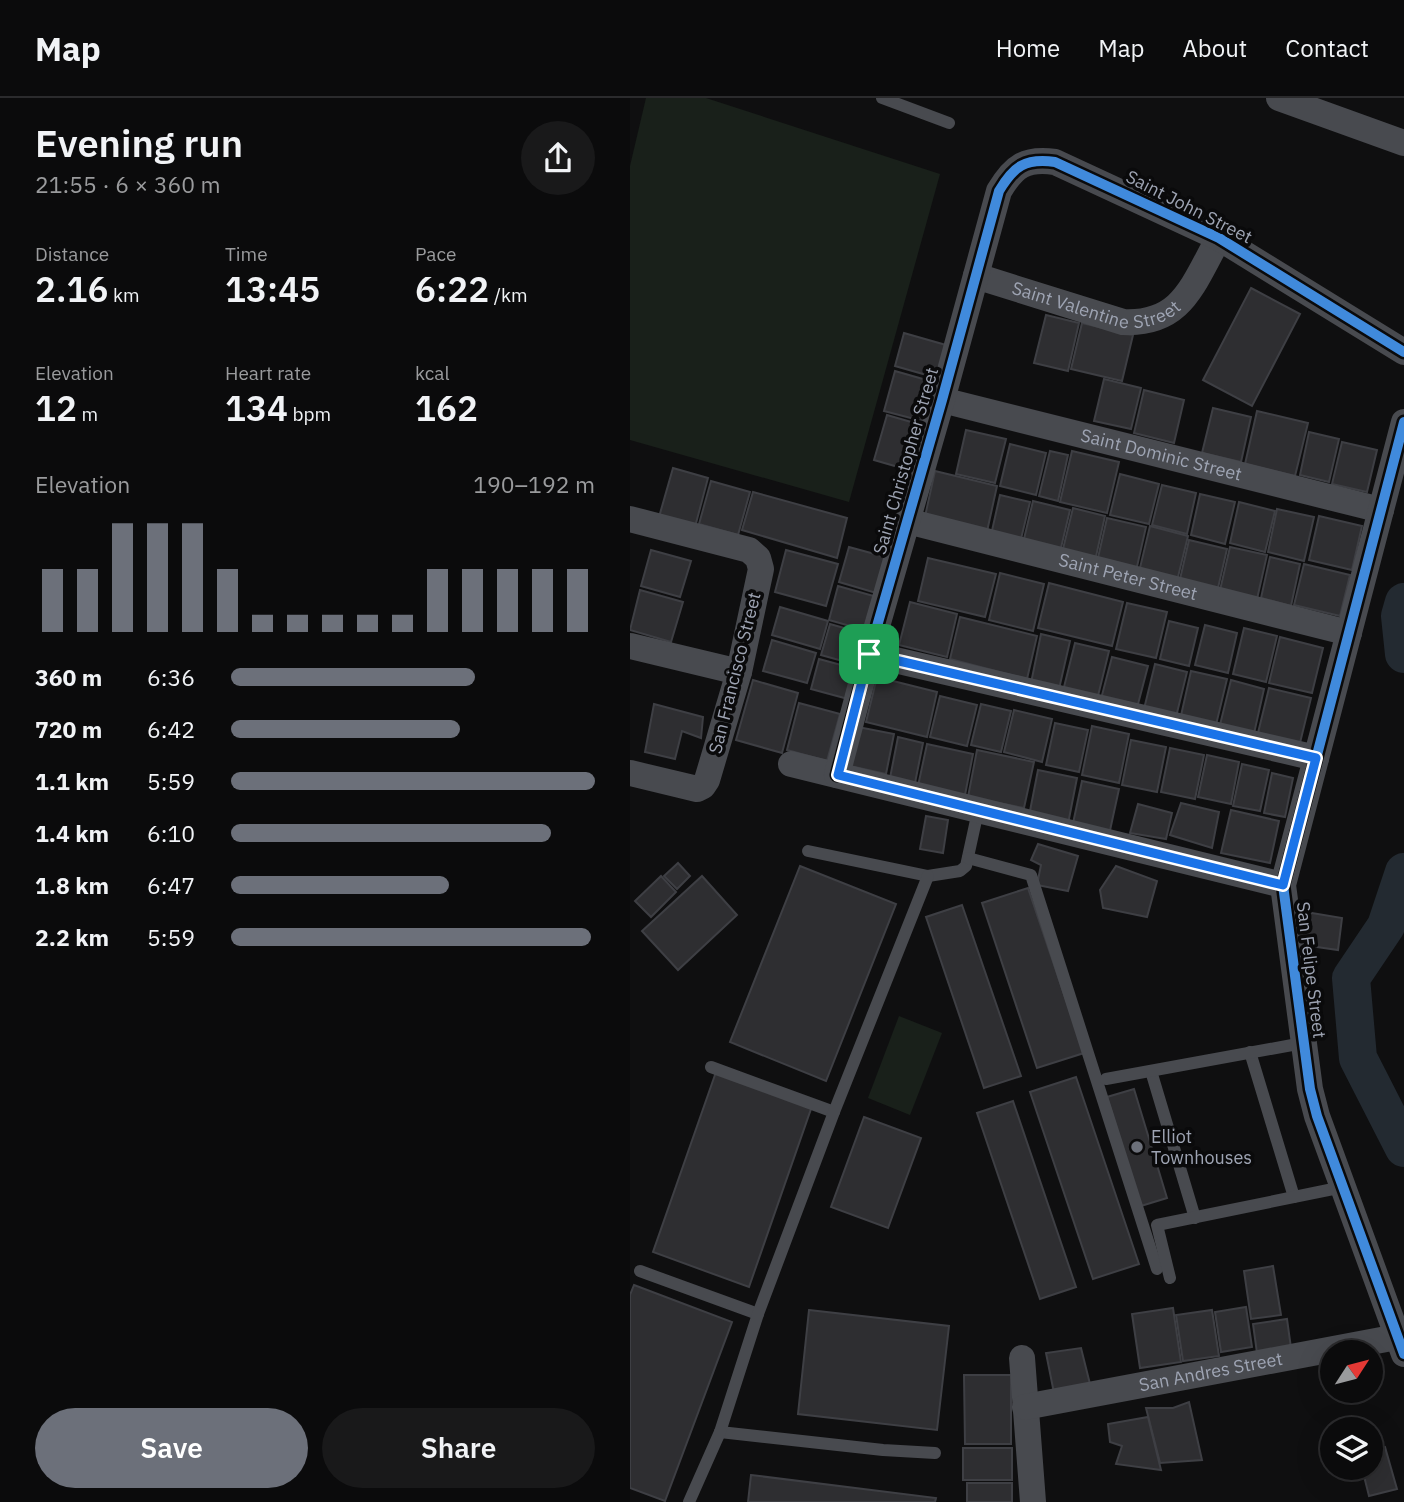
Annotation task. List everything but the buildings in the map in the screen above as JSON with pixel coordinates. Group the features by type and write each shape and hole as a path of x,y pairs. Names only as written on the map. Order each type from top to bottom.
{"street":[{"path":"1279,98 1404,144"},
{"name":"Saint John Street","path":"1021,164 1037,159 1055,162 1219,238 1404,352"},
{"name":"Saint Christopher Street","path":"838,775 869,654 999,191 1007,177 1021,164"},
{"name":"Saint Valentine Street","path":"976,276 1123,322 1142,323 1159,319 1183,300 1219,238"},
{"name":"Saint Dominic Street","path":"942,400 1381,510"},
{"name":"San Felipe Street","path":"1401,1345 1317,1116 1310,1089 1283,885 1404,422"},
{"name":"San Francisco Street","path":"630,519 749,550 758,558 761,569 738,673 707,780 697,789 630,773"},
{"name":"Saint Peter Street","path":"907,521 1349,633"},
{"path":"630,646 738,673"},
{"path":"869,654 1316,758"},
{"path":"791,764 1283,885"},
{"name":"San Andres Street","path":"1025,1407 1401,1345"},
{"path":"1021,1358 1033,1502"}],"lane":[{"path":"882,98 949,123"},
{"path":"808,851 928,876 960,871 966,866 978,811"},
{"path":"968,858 1031,875 1157,1269"},
{"path":"689,1502 720,1432 758,1314 834,1112 928,876"},
{"path":"1106,1079 1303,1042"},
{"path":"1250,1052 1294,1197"},
{"path":"711,1067 834,1112"},
{"path":"1151,1071 1195,1217"},
{"path":"1170,1278 1157,1225 1343,1186"},
{"path":"640,1271 758,1314"},
{"path":"720,1432 935,1453"}],"shaded area":[{"path":"646,98 706,98 940,174 849,502 630,440 630,166"},
{"path":"899,1016 942,1033 910,1115 868,1098"}],"waterway":[{"path":"1404,602 1400,616 1404,654"},
{"path":"1404,872 1386,926 1351,978 1358,1058 1404,1148"}],"cycle path":[{"path":"837,775 999,191 1015,170 1036,161 1055,162 1219,238 1404,352"},
{"path":"1404,422 1283,885 1310,1089 1317,1116 1404,1354"}],"place":[{"name":"Elliot Townhouses","path":"1137,1147"}],"route":[{"path":"869,654 1316,758 1283,885 838,775 869,654"}]}
